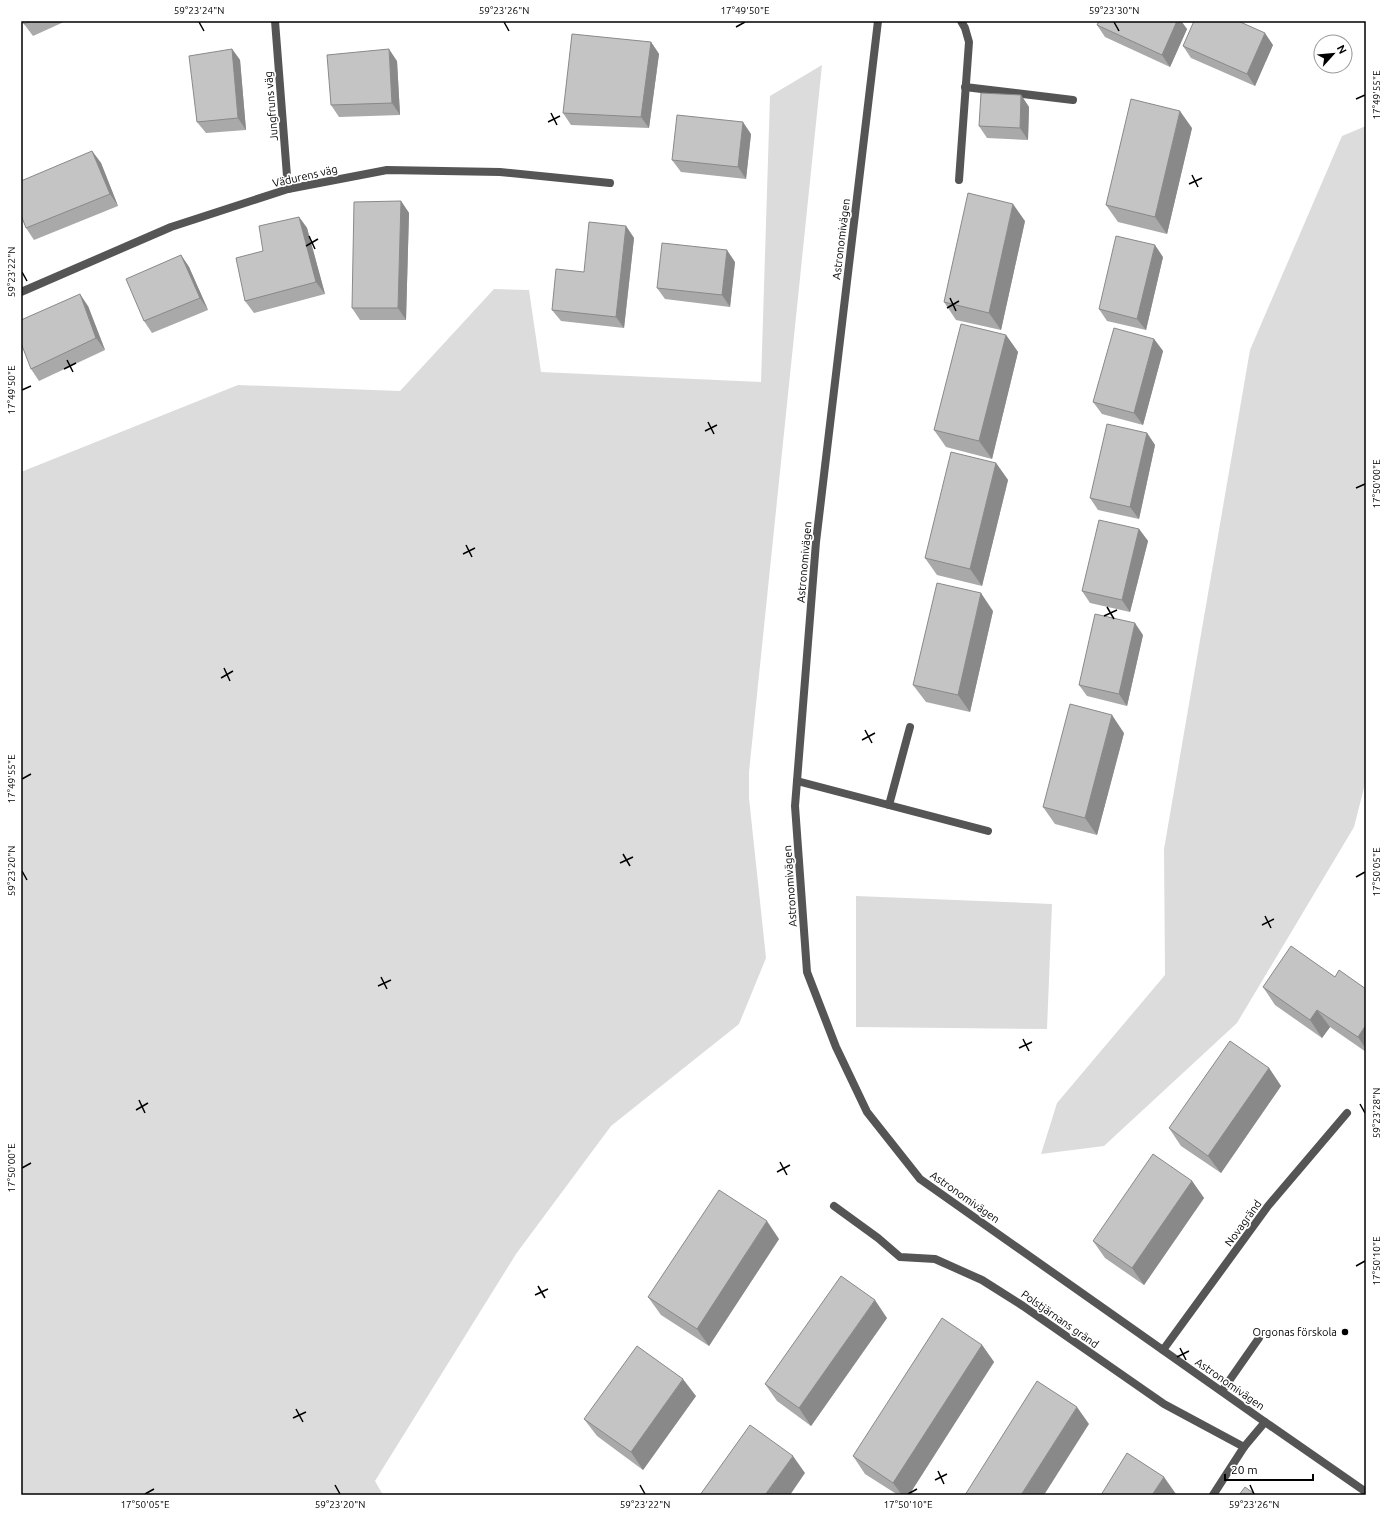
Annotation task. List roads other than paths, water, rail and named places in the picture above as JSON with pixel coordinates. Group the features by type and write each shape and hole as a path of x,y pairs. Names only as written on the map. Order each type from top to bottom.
{"street":[{"name":"Jungfruns väg","path":"275,21 288,189"},
{"name":"Astronomivägen","path":"878,21 816,542 795,806 807,972 836,1047 867,1112 920,1180 1366,1492"},
{"path":"959,180 969,42 965,28 961,21"},
{"path":"965,87 1073,100"},
{"name":"Vädurens väg","path":"21,292 171,227 288,189 387,170 500,172 610,183"},
{"path":"889,805 910,727"},
{"path":"797,781 988,831"},
{"name":"Novagränd","path":"1163,1350 1268,1206 1347,1114"},
{"name":"Polstjärnans gränd","path":"834,1206 878,1238 900,1257 935,1259 982,1280 1023,1306 1164,1404 1244,1447"},
{"path":"1222,1391 1259,1338"},
{"path":"1213,1495 1244,1447 1265,1422"}],"place":[{"name":"Orgonas förskola","path":"1345,1332"}]}
